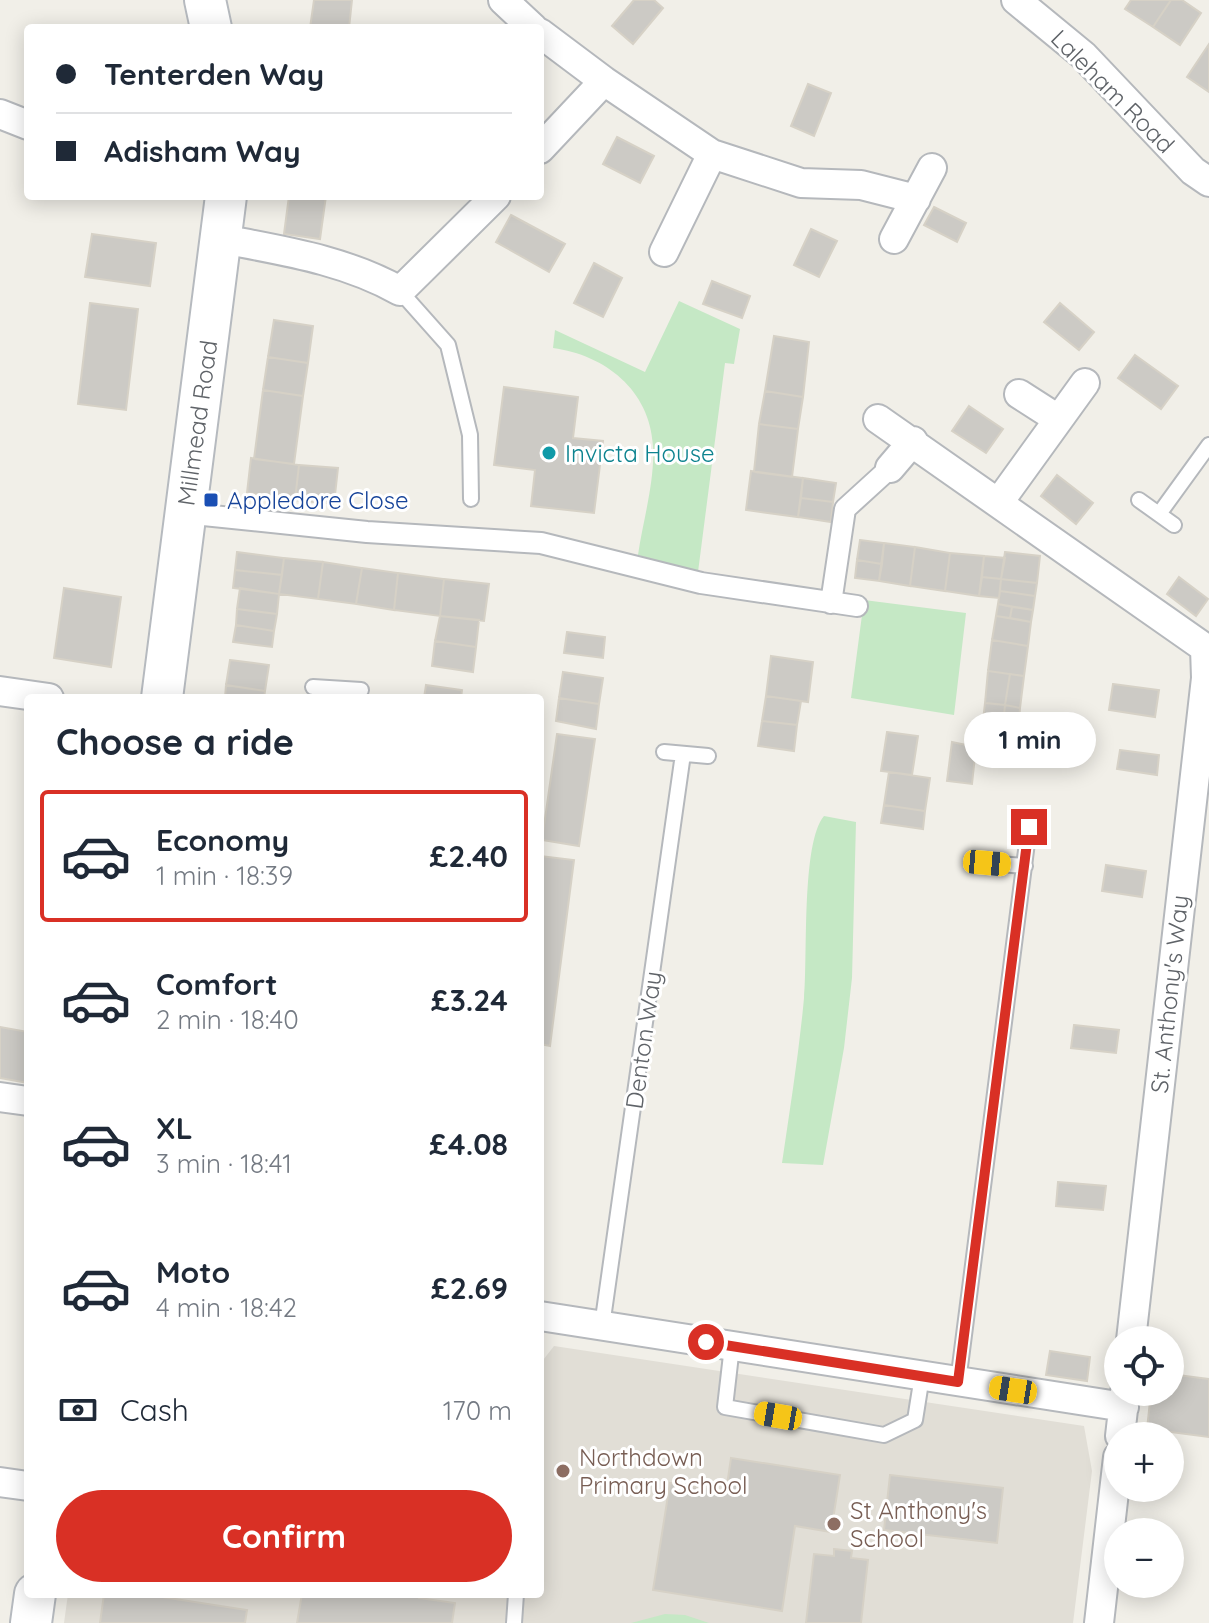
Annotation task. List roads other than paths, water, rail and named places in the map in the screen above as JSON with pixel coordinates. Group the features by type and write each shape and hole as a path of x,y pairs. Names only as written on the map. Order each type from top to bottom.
{"main road":[{"path":"205,0 210,24"},
{"name":"Millmead Road","path":"162,694 220,209"},
{"path":"31,1623 34,1598"}],"street":[{"path":"503,0 529,24"},
{"name":"Laleham Road","path":"1016,0 1083,55 1193,171 1209,182"},
{"path":"544,36 712,154 801,183 861,185 916,199"},
{"path":"544,145 604,81"},
{"path":"0,114 24,123"},
{"path":"664,252 712,154"},
{"path":"894,239 932,168"},
{"path":"220,209 323,259 375,277 400,291 492,200"},
{"path":"999,502 1085,383"},
{"path":"1019,394 1058,419"},
{"name":"St. Anthony's Way","path":"878,419 1207,647 1207,680 1197,735 1133,1326"},
{"path":"831,603 845,509 890,468 913,441"},
{"path":"184,513 367,532 541,543 701,583 857,606"},
{"path":"0,691 24,694"},
{"path":"0,1097 24,1100"},
{"path":"544,1317 958,1382 1104,1398"},
{"path":"0,1482 24,1485"},
{"path":"1099,1623 1113,1502"}],"lane":[{"path":"400,291 448,345 466,408 470,435 471,499"},
{"path":"1159,514 1209,445"},
{"path":"1139,500 1174,525"},
{"path":"313,687 333,693 361,690"},
{"path":"664,752 708,756"},
{"name":"Denton Way","path":"602,1326 683,754"},
{"path":"958,1382 1029,827"},
{"path":"987,863 1025,866"},
{"path":"732,1346 725,1407 884,1435 915,1420 922,1376"},
{"path":"514,1623 516,1598"}],"place":[{"name":"Invicta House","path":"549,453"},
{"name":"Appledore Close","path":"211,500"},
{"name":"Northdown Primary School","path":"563,1471"},
{"name":"St Anthony's School","path":"834,1524"}]}
